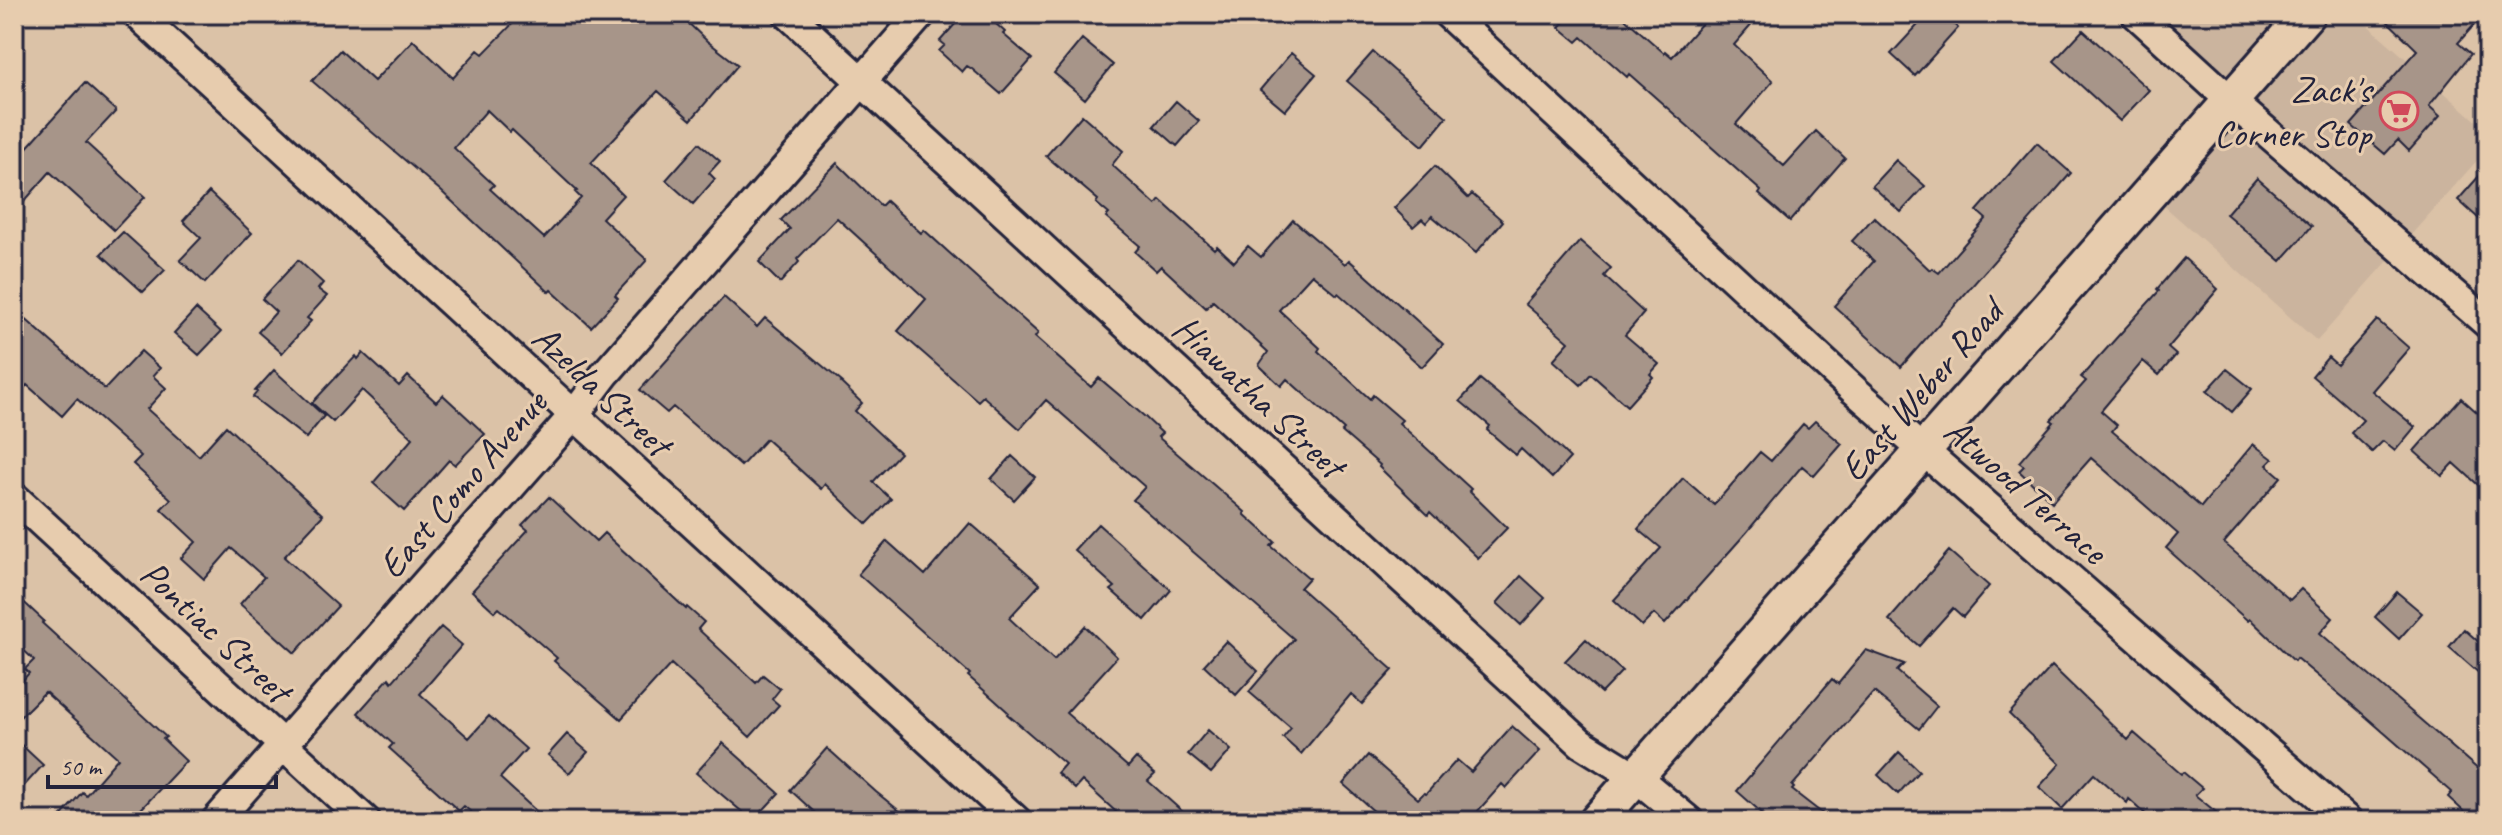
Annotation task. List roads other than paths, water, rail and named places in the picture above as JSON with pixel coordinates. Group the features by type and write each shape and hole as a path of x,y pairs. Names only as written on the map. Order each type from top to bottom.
{"street":[{"name":"Azelda Street","path":"137,14 1017,821"},
{"name":"Hiawatha Street","path":"788,14 1581,743 1636,777 1689,821"},
{"name":"East Como Avenue","path":"216,821 574,415 615,363 921,14"},
{"name":"Atwood Terrace","path":"1448,14 1854,390 2348,821"},
{"path":"2136,14 2231,101 2488,324"},
{"name":"East Weber Road","path":"1597,821 2307,14"},
{"name":"Pontiac Street","path":"14,497 366,821"}],"place":[{"name":"Zack's Corner Stop","path":"2399,111"}]}
